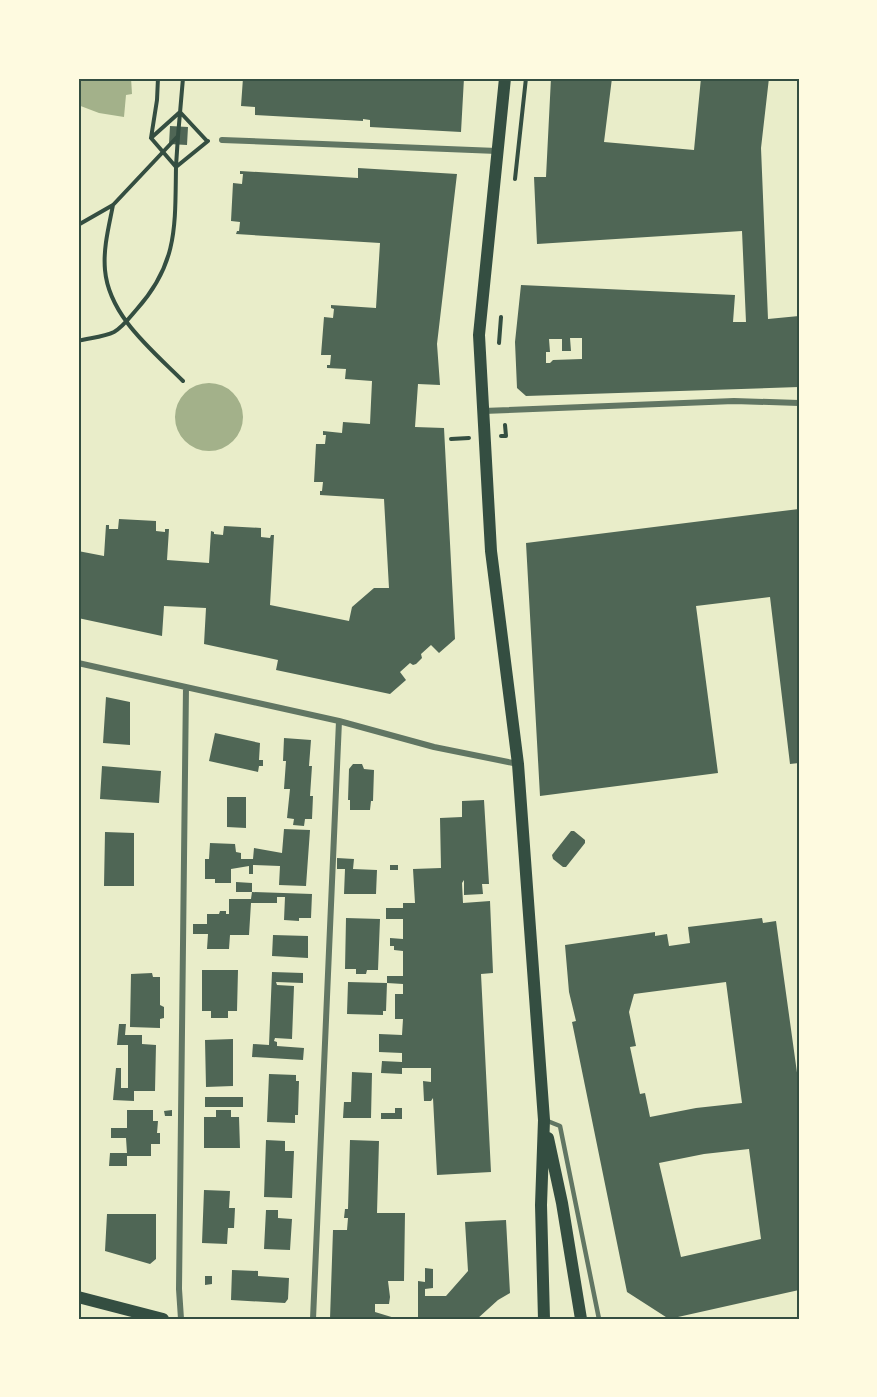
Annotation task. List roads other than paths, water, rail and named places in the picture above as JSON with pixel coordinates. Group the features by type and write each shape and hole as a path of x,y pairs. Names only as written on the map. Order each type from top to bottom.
{"main road":[{"path":"505,78 479,335 490,551 518,764 544,1120 541,1204 544,1319"},
{"path":"544,1120 562,1203 581,1319"},
{"path":"78,1297 163,1319"}],"street":[{"path":"222,140 497,151"},
{"path":"483,411 734,401 799,402"},
{"path":"78,663 339,721 444,749 518,764"},
{"path":"181,1319 179,1289 186,687"},
{"path":"314,1319 339,721"}],"lane":[{"path":"544,1120 560,1126 599,1319"}]}
